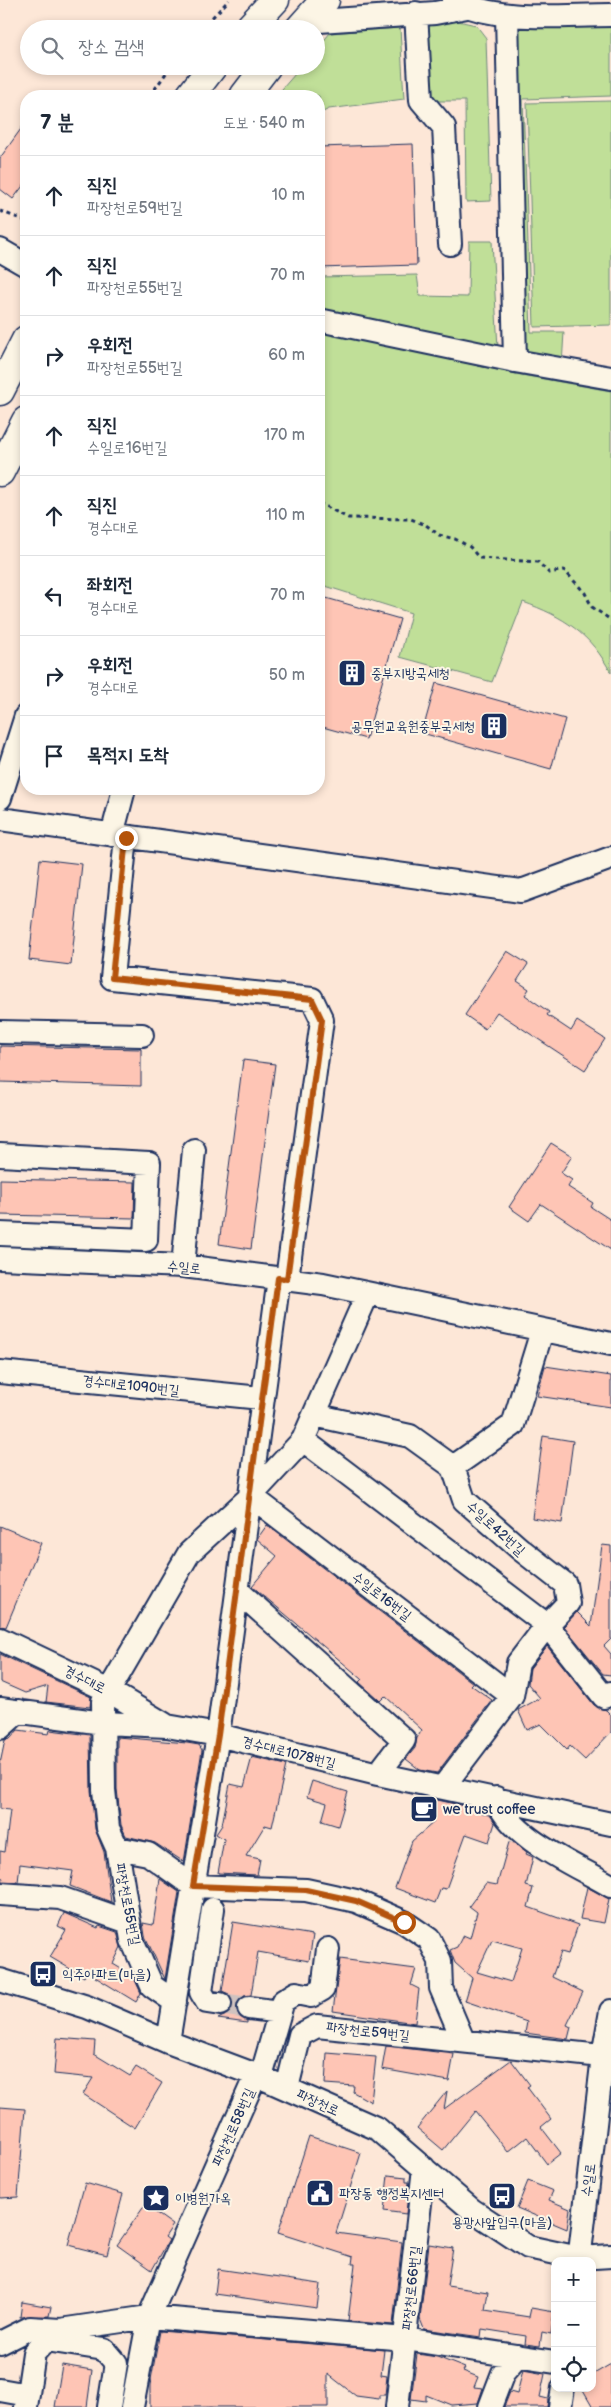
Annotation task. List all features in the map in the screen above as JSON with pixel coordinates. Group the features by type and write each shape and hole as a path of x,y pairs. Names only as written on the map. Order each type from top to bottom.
{"main road":[{"path":"256,20 275,0"},
{"path":"307,20 325,0"},
{"path":"195,90 206,75"},
{"path":"249,90 260,75"},
{"path":"0,391 20,352"},
{"path":"0,472 20,433"}],"street":[{"path":"568,15 587,0"},
{"path":"325,23 416,13 461,2 507,15 611,15"},
{"path":"416,13 421,100 444,127 450,244"},
{"path":"507,15 514,361"},
{"path":"0,250 20,262"},
{"path":"325,321 514,361 611,378"},
{"path":"0,798 20,735"},
{"path":"123,795 119,836 112,978 312,999 322,1020 283,1279 261,1398 251,1496 218,1735 168,2042"},
{"path":"0,819 520,891 611,858"},
{"path":"0,1032 142,1035"},
{"path":"184,1266 194,1150"},
{"path":"0,1155 149,1163 146,1240 0,1234"},
{"name":"수일로","path":"0,1258 184,1266 323,1284 367,1295 611,1344"},
{"path":"117,1848 108,1828 104,1790 104,1701 189,1553 251,1496 303,1440 367,1295"},
{"path":"314,1415 410,1436 453,1466 513,1426 542,1331"},
{"name":"경수대로1090번길","path":"0,1372 261,1398"},
{"path":"303,1440 547,1625 604,1697 611,1693"},
{"name":"수일로42번길","path":"453,1466 464,1500 520,1549 565,1584 568,1604 547,1625"},
{"name":"수일로16번길","path":"251,1496 512,1696"},
{"path":"237,1590 404,1740 378,1774"},
{"path":"443,1787 512,1696 518,1663 547,1625"},
{"name":"경수대로","path":"0,1639 109,1691 167,1726"},
{"path":"0,1728 10,1710"},
{"name":"경수대로1078번길","path":"10,1710 103,1723 167,1726 218,1735 378,1774 611,1824"},
{"path":"496,1798 501,1811 541,1845 611,1886"},
{"name":"파장천로55번길","path":"175,2002 152,1986 132,1940 117,1848 148,1854 193,1886"},
{"path":"193,1886 306,1890 356,1901 404,1922 429,1939 440,1961 440,1988 463,2040"},
{"path":"0,1894 60,1898 129,1922"},
{"path":"213,1909 201,1992 208,2002 220,2004"},
{"path":"249,2008 280,2012 283,2001 296,1993 311,1996 323,1989 328,1950"},
{"name":"파장천로","path":"0,1980 87,2007 168,2042 259,2076 378,2128 472,2210 528,2247 570,2257"},
{"name":"수일로","path":"579,2257 602,2134 611,2011"},
{"name":"파장천로58번길","path":"132,2407 148,2317 259,2076 280,2012"},
{"name":"파장천로59번길","path":"287,2088 300,2035 317,2026 607,2056"},
{"name":"파장천로66번길","path":"397,2407 424,2168"},
{"name":"파장천로","path":"596,2257 611,2256"},
{"path":"1,2354 30,2328 60,2330 148,2317 405,2339 551,2361"},
{"path":"0,2390 27,2401 34,2353 46,2340 104,2349 116,2363 109,2407"},
{"path":"490,2407 503,2373 518,2356"},
{"path":"560,2407 562,2392"}],"path":[{"path":"210,20 229,0"},
{"path":"154,90 165,75"},
{"path":"0,211 20,219"},
{"path":"325,506 348,518 411,519 426,525 439,535 470,547 479,558 538,562 549,573 564,570 585,593 592,607 611,620"}],"green space":[{"path":"458,21 476,25 486,38 491,201 466,202 465,101 431,101 428,23"},
{"path":"514,21 611,21 611,96 523,99 531,332 564,332 562,365 519,357"},
{"path":"400,28 404,99 325,111 325,90 281,90 294,75 325,75 325,39 330,33"},
{"path":"611,101 611,325 534,327 527,103"},
{"path":"469,241 492,241 498,348 325,312 325,277 417,275 420,296 468,297"},
{"path":"325,332 516,374 611,391 611,673 594,647 574,628 563,620 523,602 492,682 400,657 411,613 325,586"}],"building":[{"path":"20,130 20,190 13,199 0,189 0,158"},
{"path":"413,144 417,265 325,268 325,147"},
{"name":"중부지방국세청","path":"325,598 400,619 366,739 325,728"},
{"name":"공무원교육원중부국세청","path":"436,683 565,719 551,769 422,733"},
{"path":"40,859 82,864 71,965 29,960"},
{"path":"507,951 528,964 517,981 529,989 525,995 549,1012 547,1015 571,1031 577,1021 605,1039 585,1070 497,1012 485,1029 465,1015"},
{"path":"0,1046 141,1049 141,1086 0,1082"},
{"path":"243,1060 275,1064 251,1249 219,1244"},
{"path":"551,1143 572,1156 561,1173 572,1180 568,1187 593,1203 591,1207 611,1220 611,1250 541,1204 529,1221 509,1207"},
{"path":"0,1179 135,1182 134,1218 0,1215"},
{"path":"545,1366 611,1376 611,1407 537,1396"},
{"path":"543,1436 573,1441 562,1523 532,1518"},
{"path":"267,1525 473,1683 471,1685 492,1700 437,1773 420,1770 406,1759 415,1748 417,1738 422,1730 385,1696 380,1701 359,1682 362,1679 252,1586 277,1556 257,1539"},
{"path":"0,1526 41,1543 6,1627 0,1626"},
{"path":"602,1545 611,1546 611,1639 604,1646 611,1654 611,1675 603,1674 564,1626 577,1612 591,1626"},
{"path":"547,1646 594,1705 606,1710 611,1715 611,1732 585,1760 570,1746 567,1750 541,1724 527,1730 518,1710 540,1698 528,1684 530,1668"},
{"path":"0,1654 91,1697 90,1707 46,1702 48,1686 25,1693 0,1682"},
{"path":"18,1730 49,1734 50,1730 90,1735 91,1790 95,1829 104,1852 111,1902 70,1886 73,1871 20,1864 18,1882 2,1881 3,1878 0,1877 0,1851 5,1852 10,1810 0,1809 0,1764 5,1740 10,1739"},
{"path":"117,1737 187,1743 199,1745 202,1750 184,1862 155,1843 126,1836 121,1825 117,1789"},
{"path":"252,1757 286,1765 272,1827 265,1825 246,1856 260,1859 257,1875 218,1873 224,1839 216,1834 222,1825 230,1784 244,1787"},
{"path":"312,1781 348,1792 338,1826 322,1821 327,1803 307,1797"},
{"path":"429,1798 464,1806 491,1816 495,1823 489,1842 466,1834 446,1889 441,1888 435,1903 395,1888 412,1841 434,1822 422,1817"},
{"path":"509,1842 515,1843 527,1852 526,1854 533,1857 526,1886 533,1888 528,1907 578,1925 568,1954 561,1952 552,1977 583,1992 567,2025 571,2027 568,2039 525,2033 527,2022 465,2001 472,1978 455,1963 450,1950 457,1947 463,1935 470,1938 477,1912 469,1906 486,1883 497,1885","holes":["492,1940 522,1948 511,1982 477,1972"]},
{"path":"160,1879 179,1892 165,1979 145,1936 143,1923 153,1925"},
{"path":"587,1887 609,1899 604,1923 580,1919"},
{"path":"64,1913 98,1928 99,1926 117,1932 121,1947 113,1964 133,1976 141,1993 136,2002 87,1972 84,1977 50,1957 66,1930 58,1926"},
{"path":"233,1922 313,1935 309,1961 258,1952 251,1995 244,1996 236,2006 237,2013 247,2023 218,2019 230,2013 233,2006 229,1994 222,1991"},
{"path":"340,1959 416,1969 411,1985 419,1989 415,2023 333,2011"},
{"path":"57,2038 95,2041 94,2054 130,2076 136,2067 162,2083 135,2128 83,2094 93,2078 54,2074"},
{"path":"386,2046 454,2054 449,2081 382,2069"},
{"path":"327,2053 376,2057 371,2102 353,2092 354,2086 325,2084"},
{"path":"511,2060 530,2085 527,2087 551,2119 541,2127 561,2153 547,2164 527,2137 508,2152 475,2111 443,2150 417,2128 447,2091 444,2109"},
{"path":"0,2107 25,2109 18,2197 0,2198"},
{"path":"309,2136 361,2153 336,2233 402,2242 393,2325 348,2321 355,2264 352,2264 353,2257 278,2233"},
{"path":"388,2175 406,2177 406,2182 409,2182 406,2214 384,2211"},
{"path":"528,2181 553,2191 549,2200 570,2209 567,2229 517,2208"},
{"path":"85,2183 123,2194 107,2255 68,2245"},
{"path":"145,2205 173,2225 165,2237 169,2240 152,2270 117,2245"},
{"path":"429,2244 453,2248 447,2286 488,2292 485,2310 529,2317 531,2308 551,2311 551,2334 542,2332 540,2346 525,2344 526,2336 482,2329 481,2337 424,2329 420,2319"},
{"path":"218,2269 320,2284 317,2308 215,2294"},
{"path":"22,2302 51,2307 49,2316 20,2317"},
{"path":"160,2331 384,2350 381,2375 387,2376 385,2395 379,2395 379,2399 356,2396 328,2374 328,2407 150,2407 150,2385"},
{"path":"417,2354 437,2357 465,2368 463,2371 478,2377 474,2387 483,2388 478,2403 451,2405 426,2395 426,2401 411,2399"},
{"path":"611,2364 611,2407 593,2407 584,2392 596,2392 596,2373"},
{"path":"62,2365 92,2370 87,2407 55,2407"},
{"path":"523,2370 545,2374 540,2397 548,2399 547,2407 504,2407 510,2392 517,2394"}],"tunnel":[{"path":"220,2004 249,2008"}],"place":[{"name":"중부지방국세청","path":"352,673"},
{"name":"공무원교육원중부국세청","path":"494,726"},
{"name":"we trust coffee","path":"424,1809"},
{"name":"익주아파트(마을)","path":"43,1974"},
{"name":"파장동 행정복지센터","path":"320,2193"},
{"name":"용광사앞입구(마을)","path":"502,2196"},
{"name":"이병원가옥","path":"156,2198"}],"route":[{"path":"126,838 112,978 312,999 322,1020 287,1279 278,1278 261,1398 251,1496 218,1735 193,1886 306,1890 356,1901 404,1922"}]}
